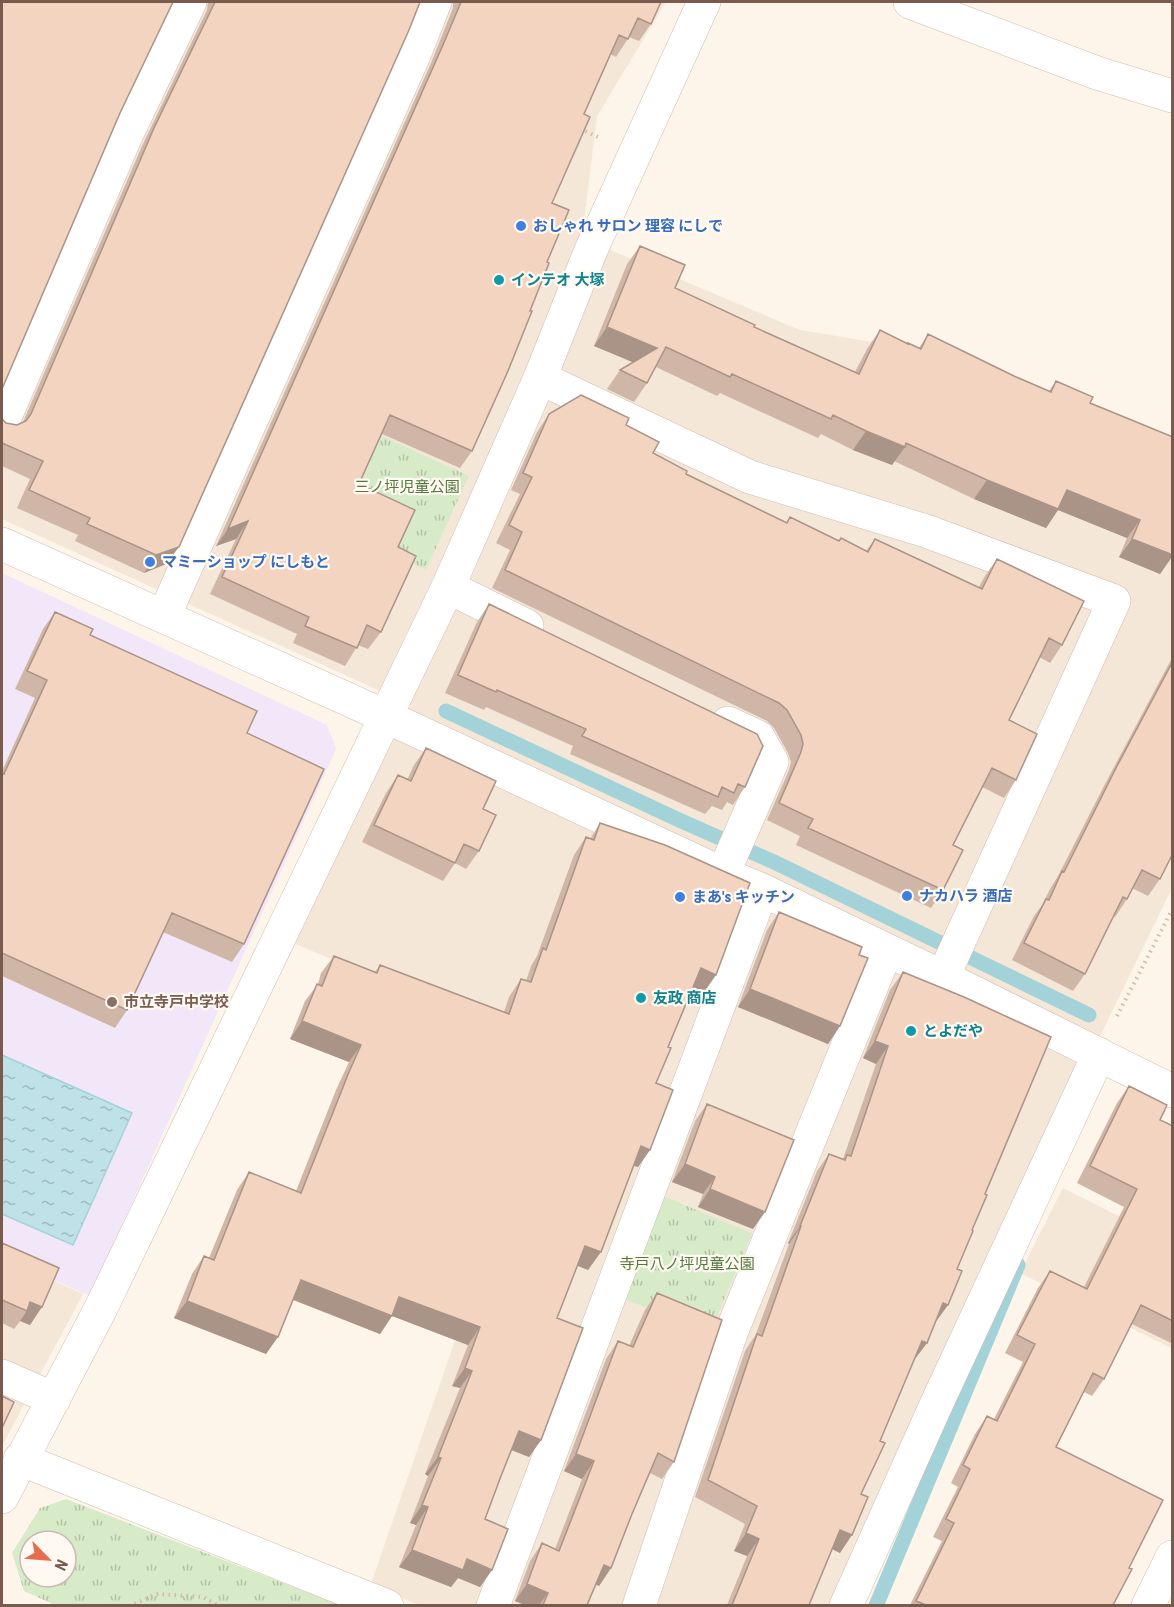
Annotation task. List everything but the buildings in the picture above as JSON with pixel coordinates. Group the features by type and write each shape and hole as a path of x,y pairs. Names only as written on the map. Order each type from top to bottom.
{"street":[{"path":"2,424 125,138 190,2"},
{"path":"164,616 414,55 435,2"},
{"path":"2,1497 20,1459 102,1308 448,587 540,378 591,250 704,2"},
{"path":"910,2 1097,73 1173,96"},
{"path":"540,378 750,477 926,531 1114,601 943,976"},
{"path":"2,544 385,716 723,874 762,890 886,951 943,976 1173,1091"},
{"path":"448,587 555,639"},
{"path":"704,711 758,737 772,762 723,874"},
{"path":"493,1605 762,890"},
{"path":"639,1605 731,1333 886,951"},
{"path":"846,1605 1099,1054"},
{"path":"2,1376 54,1399"},
{"path":"20,1459 387,1605"},
{"path":"1148,1605 1173,1557"}],"path":[{"path":"572,126 634,154"},
{"path":"1099,1054 1173,910"},
{"path":"129,1605 158,1594 203,1597 219,1605"}],"shaded area":[{"path":"2,2 666,2 597,116 582,238 800,330 976,359 1172,448 1172,888 832,1605 421,1606 371,1584 461,1323 581,1065 291,942 411,705 2,519"},
{"name":"市立寺戸中学校","path":"2,573 327,725 336,749 90,1296 2,1256"},
{"path":"1063,1188 1172,1243 1171,1348 1020,1273"},
{"path":"2,1257 83,1294 2,1446"}],"green space":[{"name":"三ノ坪児童公園","path":"382,436 469,476 426,570 393,554 352,502"},
{"name":"寺戸八ノ坪児童公園","path":"663,1196 752,1233 710,1333 622,1298"},
{"path":"66,1499 340,1605 55,1605 23,1589 78,1589 78,1529 27,1529 40,1508"},
{"path":"18,1543 18,1572 12,1553"}],"water":[{"path":"2,1055 132,1113 73,1245 2,1214"}],"waterway":[{"path":"446,711 774,862 1089,1015"},
{"path":"876,1606 1018,1265"}],"place":[{"name":"おしゃれ サロン 理容 にしで","path":"521,226"},
{"name":"インテオ 大塚","path":"499,280"},
{"name":"マミーショップ にしもと","path":"150,562"},
{"name":"ナカハラ 酒店","path":"907,896"},
{"name":"まあ's キッチン","path":"680,897"},
{"name":"友政 商店","path":"641,998"},
{"name":"市立寺戸中学校","path":"112,1002"},
{"name":"とよだや","path":"911,1031"}]}
